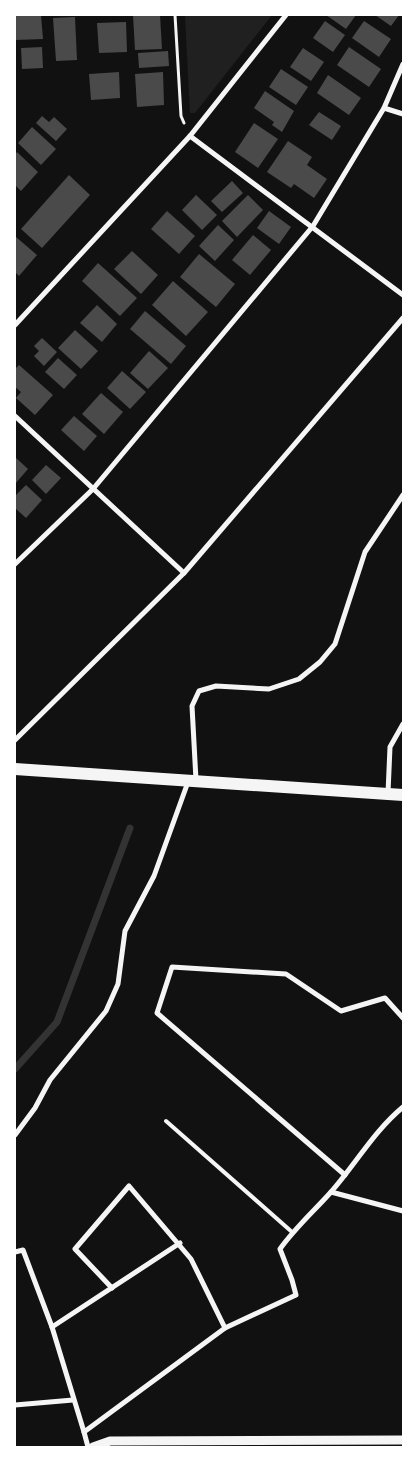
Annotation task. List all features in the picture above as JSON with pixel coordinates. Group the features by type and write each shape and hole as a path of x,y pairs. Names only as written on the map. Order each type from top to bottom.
{"main road":[{"path":"15,769 403,795"}],"street":[{"path":"15,325 190,136 286,15"},
{"path":"15,564 93,489 313,226 384,108 403,64"},
{"path":"384,108 403,114"},
{"path":"190,136 403,295"},
{"path":"15,740 184,573 403,318"},
{"path":"15,416 184,573"},
{"path":"15,1135 35,1108 50,1080 106,1011 118,984 125,931 154,876 192,781 192,706 199,691 216,686 268,689 299,679 320,662 335,644 365,552 403,495"},
{"path":"388,794 390,747 403,724"},
{"path":"345,1175 157,1013 172,966 286,974 341,1011 385,998 403,1018"},
{"path":"84,1432 225,1328 296,1295 280,1249 292,1232 331,1192 403,1107"},
{"path":"112,1288 75,1249 130,1186 191,1259 225,1328"},
{"path":"331,1192 403,1211"},
{"path":"52,1328 180,1244"},
{"path":"15,1252 23,1250 52,1328 88,1447"},
{"path":"15,1405 74,1400"},
{"path":"93,1447 110,1441 403,1440"}],"lane":[{"path":"166,1121 292,1232"}],"path":[{"path":"175,15 181,116 190,136"}],"shaded area":[{"path":"185,15 272,15 195,113 190,113"}],"building":[{"path":"15,15 41,15 43,39 15,40"},
{"path":"133,15 160,15 162,49 135,50"},
{"path":"326,15 356,15 346,29"},
{"path":"375,15 399,15 391,26"},
{"path":"75,17 77,60 56,61 53,18"},
{"path":"325,21 345,35 333,52 313,38"},
{"path":"364,21 391,39 379,57 352,38"},
{"path":"126,22 127,52 99,53 97,23"},
{"path":"42,47 43,68 22,69 21,48"},
{"path":"349,47 381,69 369,87 337,65"},
{"path":"303,48 324,62 311,81 290,67"},
{"path":"168,51 169,66 139,68 138,53"},
{"path":"281,69 308,87 296,105 269,87"},
{"path":"119,72 120,98 91,100 89,74"},
{"path":"163,72 164,105 137,107 135,74"},
{"path":"328,75 361,98 349,115 317,93"},
{"path":"265,91 294,111 282,132 272,125 274,122 254,108"},
{"path":"319,112 341,126 332,140 309,125"},
{"path":"42,116 49,122 54,117 67,129 56,141 36,123"},
{"path":"254,123 278,139 258,168 235,152"},
{"path":"32,127 56,149 41,165 18,143"},
{"path":"288,141 312,157 307,165 327,179 314,198 294,184 291,188 267,172"},
{"path":"17,152 38,172 21,191 15,185 15,155"},
{"path":"69,175 90,195 42,248 21,229"},
{"path":"232,181 243,193 222,212 211,201"},
{"path":"196,195 217,215 202,230 182,210"},
{"path":"248,195 263,210 237,237 222,221"},
{"path":"167,211 195,236 179,254 151,229"},
{"path":"269,211 291,227 279,244 257,228"},
{"path":"218,225 234,240 215,261 199,246"},
{"path":"253,235 271,250 250,275 232,260"},
{"path":"16,237 37,255 19,276 15,272"},
{"path":"132,251 158,275 141,294 114,269"},
{"path":"199,254 235,284 216,307 180,277"},
{"path":"98,263 137,298 120,316 82,281"},
{"path":"173,281 208,312 186,336 152,305"},
{"path":"97,305 117,324 102,342 80,323"},
{"path":"145,311 186,346 171,364 130,329"},
{"path":"75,330 98,351 81,369 58,348"},
{"path":"42,338 57,352 44,366 34,356 39,351 34,346"},
{"path":"149,351 168,368 148,389 130,373"},
{"path":"58,358 77,375 64,389 45,372"},
{"path":"19,365 53,395 35,415 16,398 21,392 15,387 15,369"},
{"path":"122,371 146,392 130,409 107,388"},
{"path":"101,393 123,412 104,434 82,414"},
{"path":"74,416 97,436 84,451 61,430"},
{"path":"15,457 28,469 15,484"},
{"path":"46,465 61,478 46,494 32,480"},
{"path":"26,485 42,500 26,518 15,508 15,496"}],"waterway":[{"path":"15,1069 57,1022 130,828"}]}
